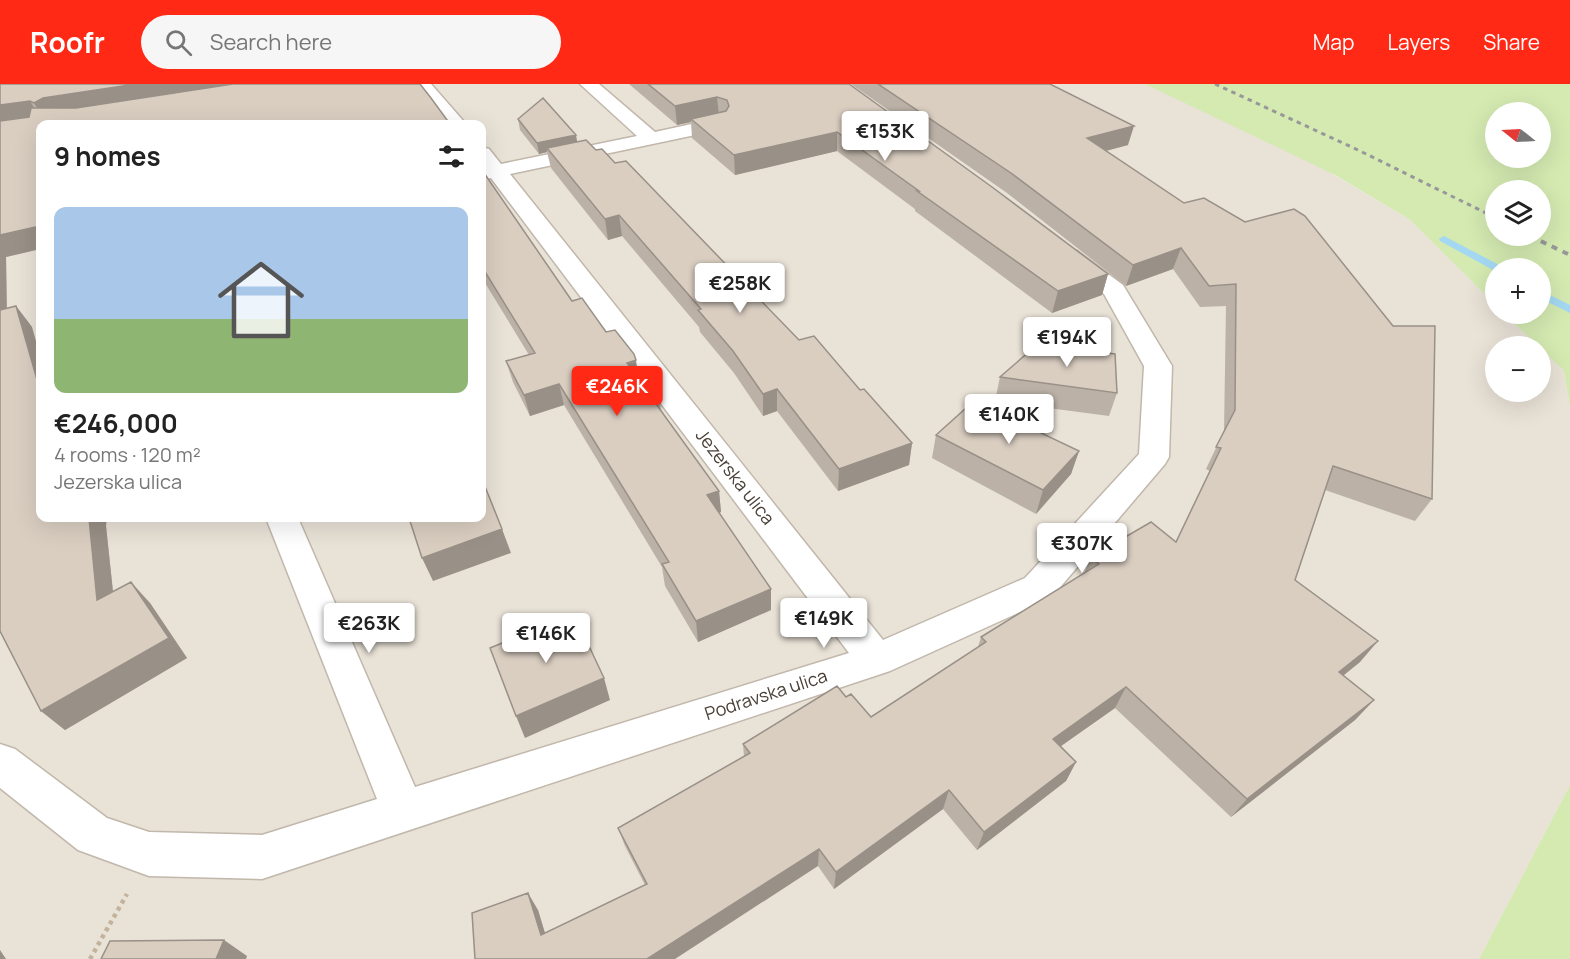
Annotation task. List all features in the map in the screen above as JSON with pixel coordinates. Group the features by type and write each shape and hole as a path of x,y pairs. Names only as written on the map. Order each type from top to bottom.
{"street":[{"path":"421,84 453,120"},
{"path":"589,84 651,138"},
{"path":"486,166 719,124"},
{"name":"Jezerska ulica","path":"486,166 877,660"},
{"name":"Podravska ulica","path":"0,763 94,835 149,854 262,858 877,660 1038,588 1154,457 1158,366 1114,290 1043,235"},
{"path":"284,522 404,811"}],"path":[{"path":"90,959 149,854"}],"shaded area":[{"path":"0,84 1151,84 1261,132 1409,219 1485,294 1485,324 1516,324 1528,336 1485,336 1485,402 1551,402 1551,358 1564,371 1570,407 1570,785 1479,959 0,959"}],"green space":[{"path":"1145,84 1570,84 1570,407 1564,371 1551,358 1551,336 1528,336 1515,324 1551,324 1551,258 1485,258 1485,294 1409,219 1335,175"},
{"path":"1570,785 1570,959 1479,959"}],"building":[{"path":"0,84 136,84 43,98 34,103 30,101 0,105"},
{"path":"233,84 420,84 447,120 36,120 36,227 0,235 0,121 29,117 31,108 76,108"},
{"path":"648,84 849,84 1108,274 1058,291 837,132 734,155 691,119 726,111 729,106 727,100 717,97 675,106"},
{"path":"878,84 1050,84 1134,126 1087,138 1184,203 1204,198 1245,222 1294,209 1305,216 1393,326 1435,326 1432,499 1333,466 1295,580 1378,641 1339,672 1374,700 1247,799 1126,687 1053,739 1076,762 984,832 949,790 836,872 819,849 647,959 475,959 472,913 528,893 541,935 647,884 618,828 750,753 743,744 837,686 846,697 851,694 871,717 986,642 981,637 1099,564 1091,557 1151,522 1176,542 1221,448 1216,447 1235,410 1236,284 1209,286 1181,248 1133,265 1011,173"},
{"path":"543,98 576,135 537,143 518,119"},
{"path":"586,140 596,150 602,149 615,163 626,161 799,340 814,336 860,390 864,389 912,443 839,469 777,389 763,394 733,351 698,310 701,309 619,215 605,219 547,148"},
{"path":"486,176 572,301 582,298 606,332 615,330 634,354 636,360 627,363 631,368 635,367 660,403 656,404 719,491 707,495 771,589 696,621 662,564 669,562 559,384 524,395 506,361 535,353 486,273"},
{"path":"16,306 36,376 36,522 89,522 97,600 131,582 169,638 41,711 0,631 0,310"},
{"path":"1038,344 1115,354 1117,393 1000,377"},
{"path":"974,401 1079,451 1043,490 936,435"},
{"path":"486,489 502,529 422,558 410,522 486,522"},
{"path":"574,614 604,678 516,716 490,648"},
{"path":"224,940 216,959 101,959 110,941"}],"waterway":[{"path":"1444,239 1485,261"},
{"path":"1551,299 1570,310"}],"railway":[{"path":"1215,84 1358,150 1485,213"},
{"path":"1551,246 1570,255"}]}
